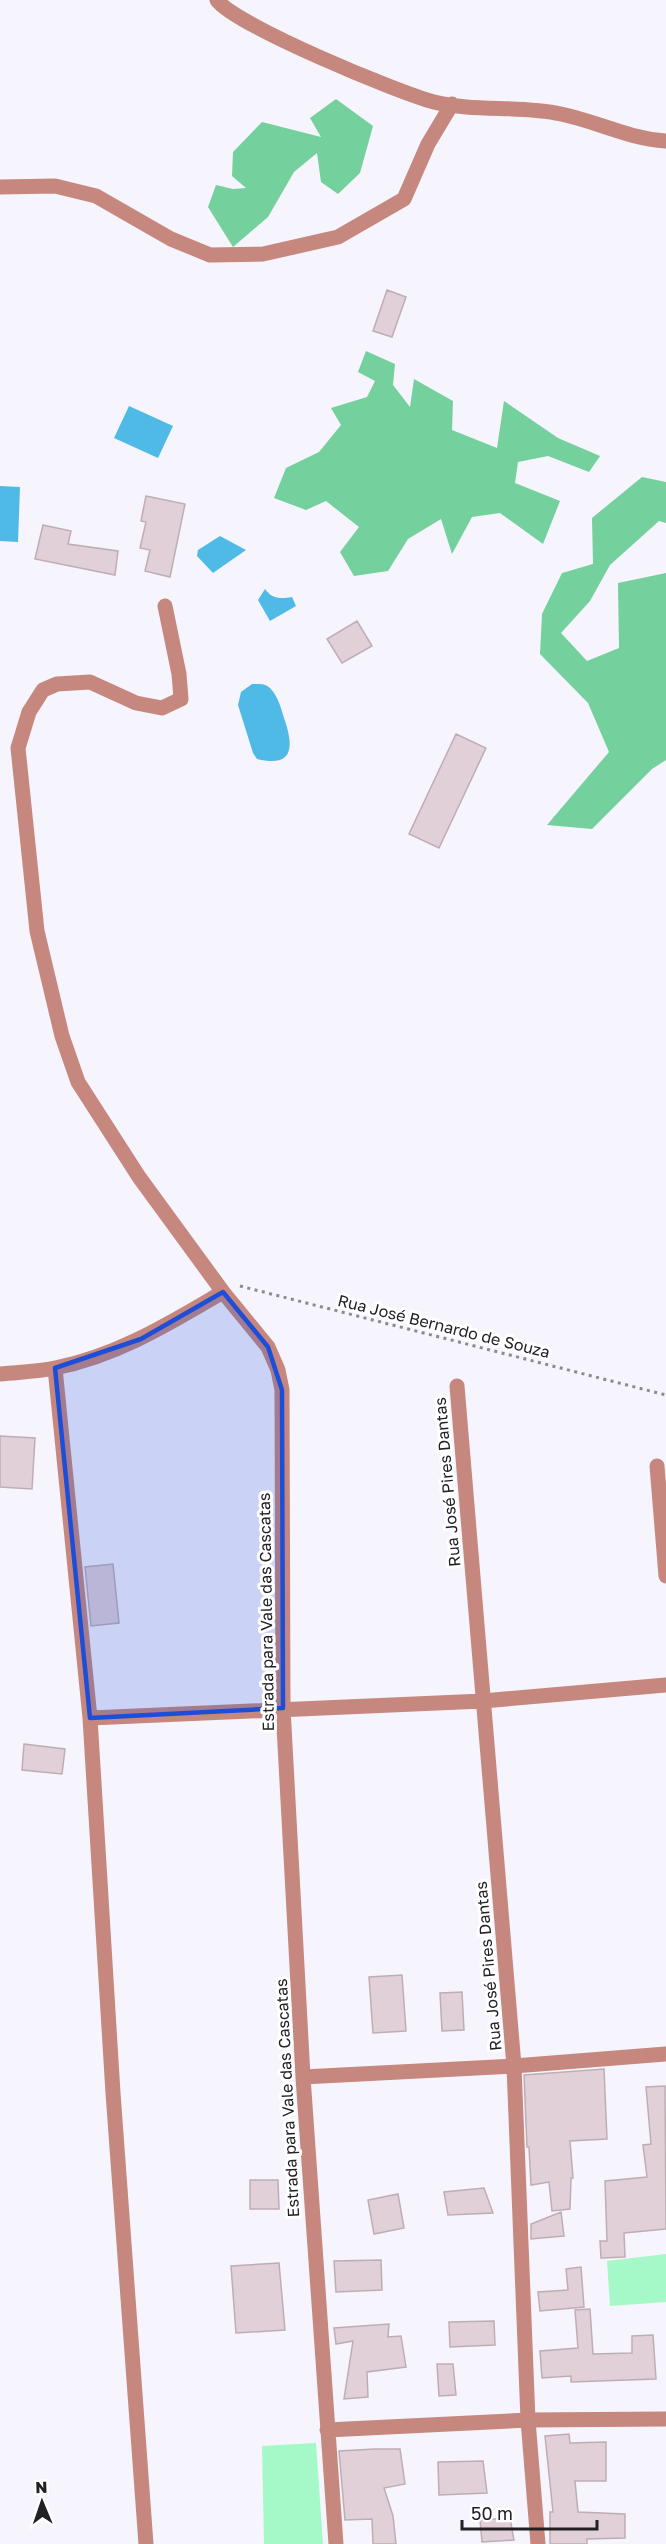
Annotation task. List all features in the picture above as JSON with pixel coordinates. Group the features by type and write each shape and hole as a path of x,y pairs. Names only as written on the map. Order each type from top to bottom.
{"street":[{"path":"217,0 223,7 262,30 408,94 436,103 560,114 626,135 666,141"},
{"path":"0,187 55,186 96,196 171,239 210,255 263,254 338,237 404,199 428,144 452,104"},
{"name":"Estrada para Vale das Cascatas","path":"165,606 182,699 162,708 136,703 90,682 57,684 43,690 29,712 18,748 37,930 62,1036 78,1082 139,1177 219,1286 268,1347 278,1370 282,1390 283,1708 303,2077 336,2544"},
{"path":"0,1374 55,1368 105,1354 141,1339 219,1286"},
{"path":"55,1368 90,1718 113,2105 146,2544"},
{"name":"Rua José Pires Dantas","path":"457,1386 514,2066 528,2420 538,2544"},
{"path":"657,1466 666,1576"},
{"path":"90,1718 483,1701 666,1685"},
{"path":"303,2077 514,2066 666,2054"},
{"path":"327,2430 528,2420 666,2419"}],"path":[{"name":"Rua José Bernardo de Souza","path":"219,1286 666,1395"}],"highlighted area":[{"path":"223,1292 268,1347 282,1390 283,1708 90,1718 55,1368 141,1339"}],"green space":[{"path":"336,99 373,126 360,173 338,194 321,182 317,153 294,172 268,217 233,247 208,207 216,185 233,189 246,188 232,176 233,152 262,122 321,137 310,118"},
{"path":"366,351 395,364 393,385 410,407 414,379 453,401 452,430 497,448 504,401 558,438 600,456 589,472 548,456 518,462 515,483 560,501 543,544 500,513 472,517 452,554 441,519 408,539 388,571 354,576 340,552 359,527 326,501 306,510 274,498 286,468 319,452 341,425 331,408 367,397 375,381 358,372"},
{"path":"642,477 666,482 666,523 659,521 610,565 590,601 561,633 587,661 619,648 618,583 666,573 666,760 652,769 592,829 547,825 609,752 588,703 540,654 542,614 562,573 593,564 592,518"},
{"path":"666,2254 666,2302 610,2306 607,2261"},
{"path":"316,2443 323,2544 264,2544 262,2446"}],"water":[{"path":"129,406 173,426 158,458 114,438"},
{"path":"0,486 20,487 18,542 0,541"},
{"path":"220,536 246,550 213,573 197,556 198,550"},
{"path":"265,589 277,598 292,597 296,606 270,621 258,600"},
{"path":"252,684 268,686 280,706 290,746 284,757 278,760 257,759 253,753 238,705 241,692"}],"building":[{"path":"387,290 406,297 392,337 373,331"},
{"path":"146,496 185,504 170,577 145,571 150,550 140,548 146,522 141,521"},
{"path":"43,525 71,531 68,544 118,551 115,575 35,559"},
{"path":"357,621 372,646 342,663 327,639"},
{"path":"456,734 486,748 439,848 409,834"},
{"path":"0,1436 35,1438 32,1489 0,1487"},
{"path":"113,1564 119,1623 91,1626 85,1567"},
{"path":"24,1744 65,1749 62,1774 22,1770"},
{"path":"402,1975 406,2031 373,2033 369,1977"},
{"path":"462,1992 464,2030 442,2031 440,1993"},
{"path":"604,2069 607,2139 570,2141 573,2178 571,2178 570,2209 552,2211 549,2182 531,2185 524,2075"},
{"path":"665,2086 666,2229 624,2233 625,2257 601,2258 600,2241 607,2241 605,2181 647,2177 643,2145 651,2144 646,2087"},
{"path":"250,2180 278,2180 279,2209 250,2209"},
{"path":"484,2188 493,2213 448,2215 444,2192"},
{"path":"398,2194 404,2228 374,2234 368,2200"},
{"path":"561,2212 564,2236 531,2239 531,2224"},
{"path":"381,2260 382,2290 336,2292 334,2261"},
{"path":"279,2263 285,2330 236,2333 231,2266"},
{"path":"581,2267 584,2307 540,2311 538,2292 568,2290 566,2269"},
{"path":"590,2309 593,2354 632,2353 632,2336 653,2335 656,2379 571,2382 571,2376 542,2378 540,2351 578,2348 575,2310"},
{"path":"494,2321 495,2345 450,2347 449,2322"},
{"path":"389,2324 388,2337 401,2336 406,2367 367,2372 368,2397 344,2399 353,2341 336,2344 334,2328"},
{"path":"437,2364 453,2364 456,2395 439,2396"},
{"path":"569,2434 570,2443 606,2442 606,2481 575,2481 578,2512 625,2514 625,2538 587,2539 587,2544 550,2544 550,2512 553,2512 545,2436"},
{"path":"400,2449 405,2484 384,2488 393,2516 396,2544 373,2544 372,2519 345,2520 339,2451"},
{"path":"483,2461 487,2493 439,2495 438,2462"},
{"path":"510,2518 514,2540 482,2542 480,2520"}]}
